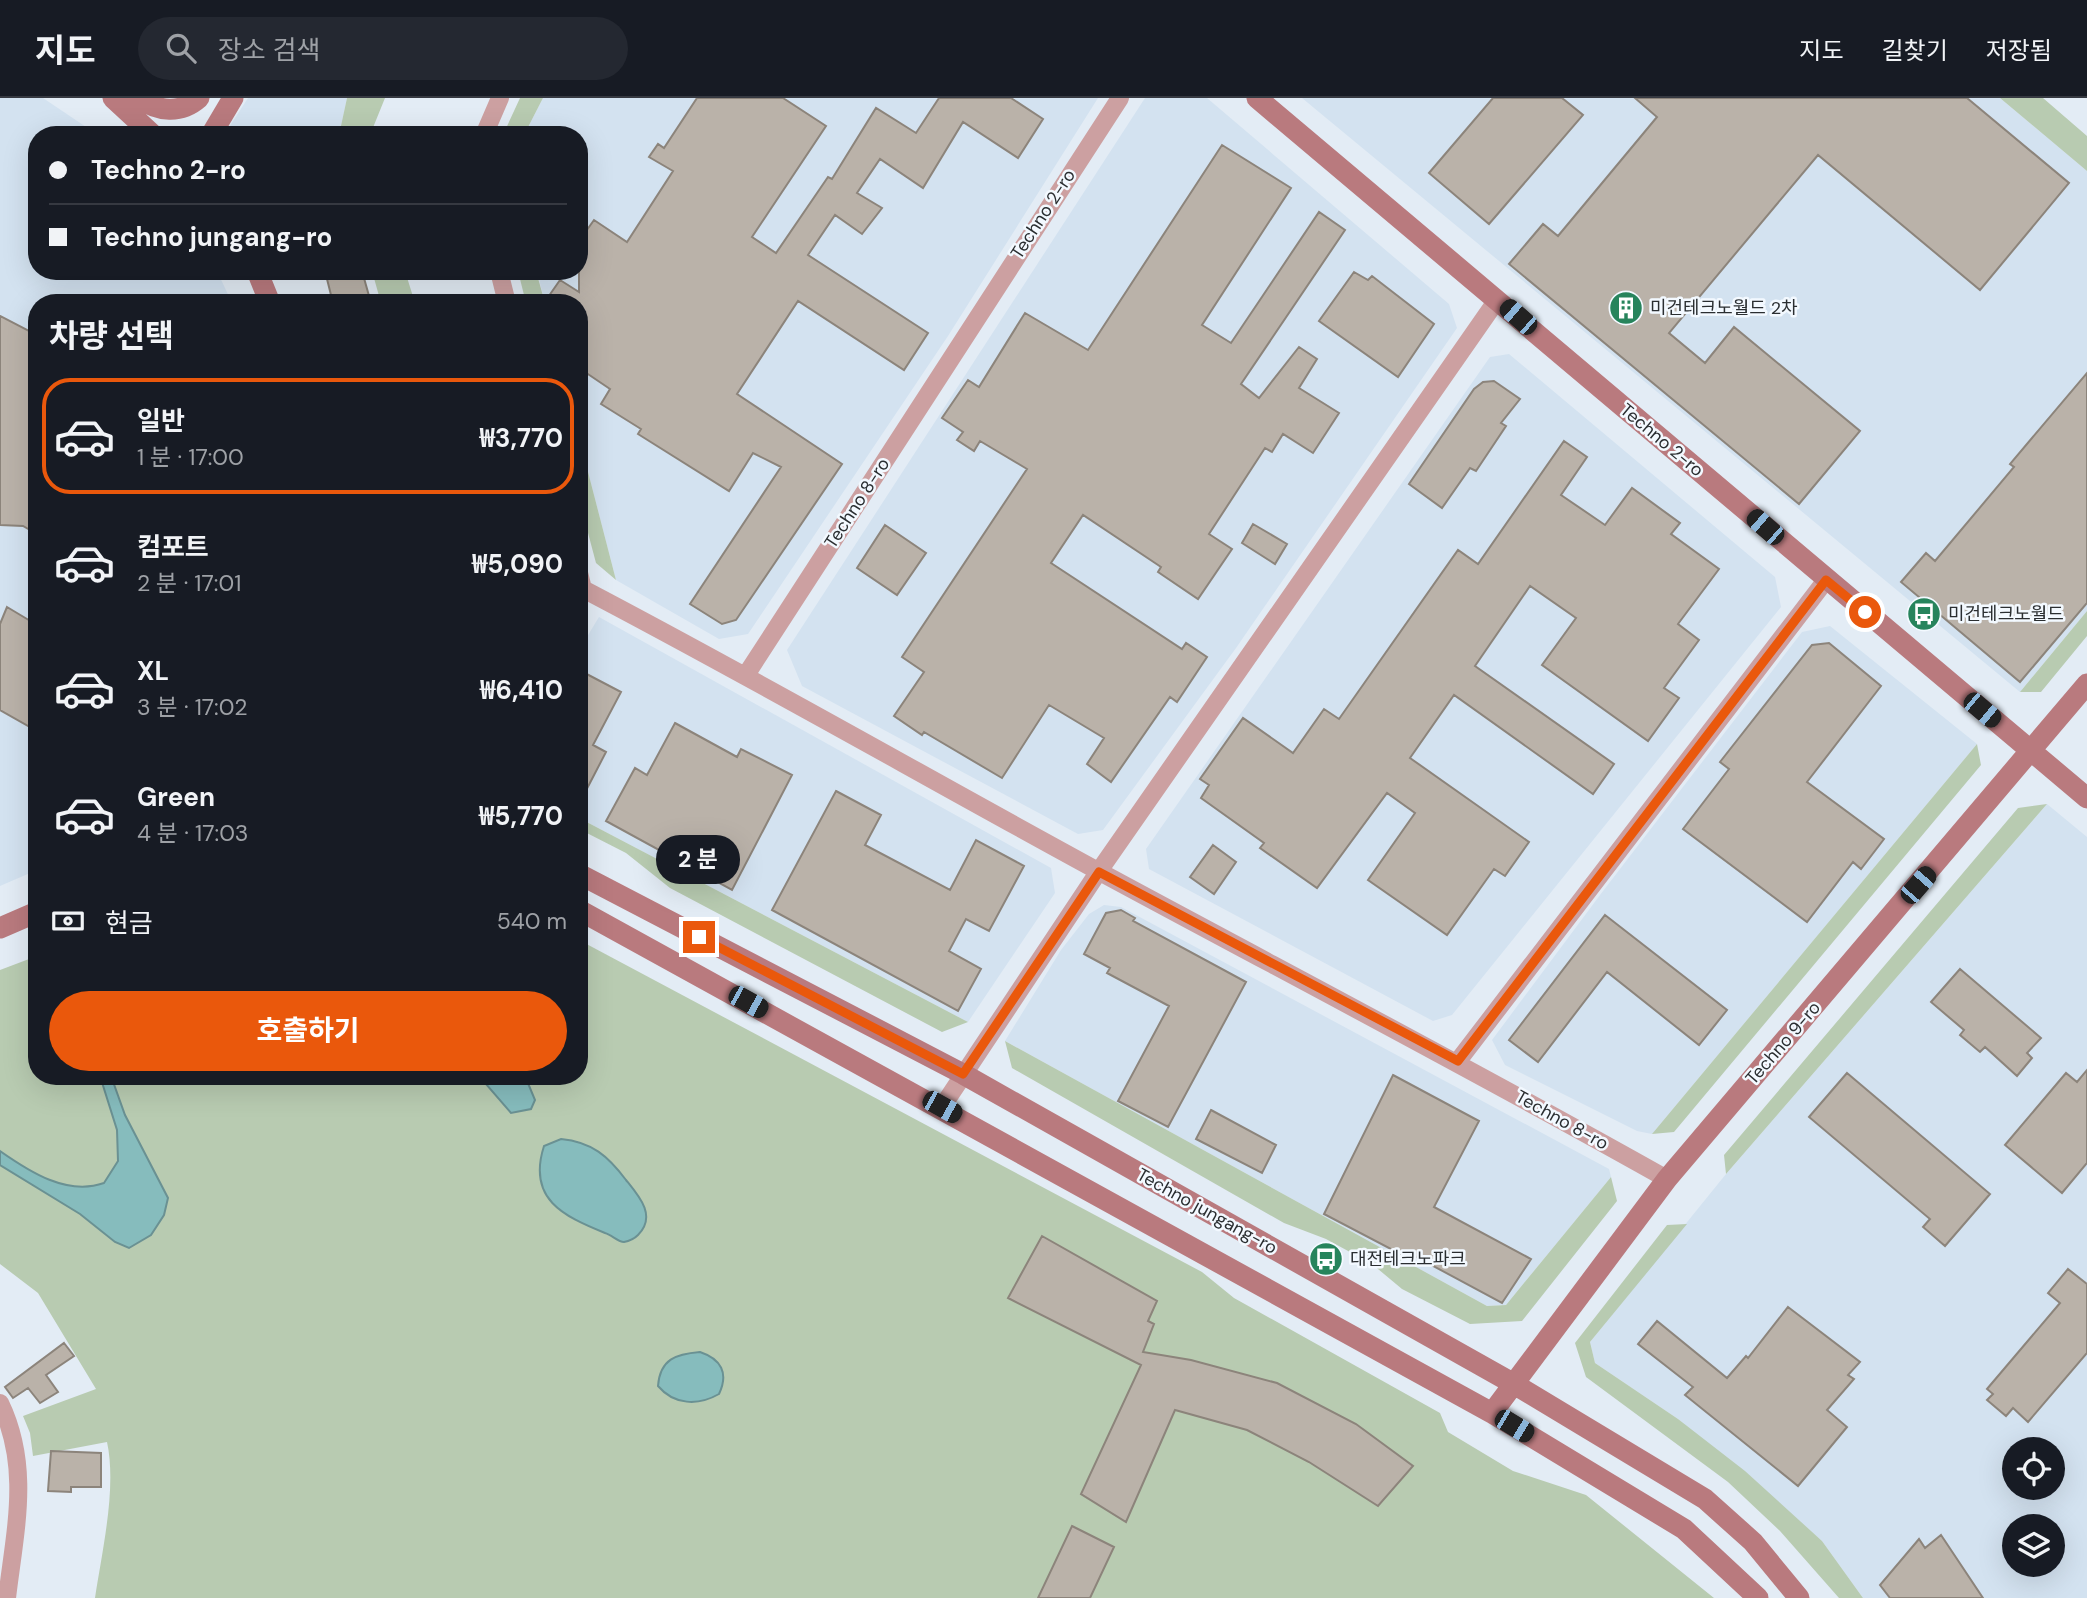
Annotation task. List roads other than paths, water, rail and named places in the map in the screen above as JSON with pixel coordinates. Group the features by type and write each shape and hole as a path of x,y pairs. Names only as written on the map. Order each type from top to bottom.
{"main road":[{"path":"113,98 143,126"},
{"path":"139,98 169,111 191,105 199,98"},
{"path":"216,126 233,98"},
{"name":"Techno 2-ro","path":"1257,98 2087,798"},
{"name":"Techno 9-ro","path":"1492,1413 1667,1179 2087,684"},
{"name":"Techno jungang-ro","path":"588,879 963,1074 1514,1384 1705,1499 1753,1542 1799,1598"},
{"path":"588,915 942,1107 1492,1413 1684,1529 1758,1598"},
{"path":"0,928 28,916"}],"street":[{"path":"489,126 500,98"},
{"name":"Techno 2-ro","path":"967,331 1120,98"},
{"path":"942,1107 1099,872 1497,300"},
{"name":"Techno 8-ro","path":"746,675 967,331"},
{"path":"1458,1061 1826,580"},
{"name":"Techno 8-ro","path":"588,590 1099,872 1458,1061 1667,1179"},
{"path":"0,1404 17,1449 20,1494 7,1598"}],"place":[{"name":"미건테크노월드 2차","path":"1626,308"},
{"name":"미건테크노월드","path":"1924,614"},
{"name":"대전테크노파크","path":"1326,1259"}]}
